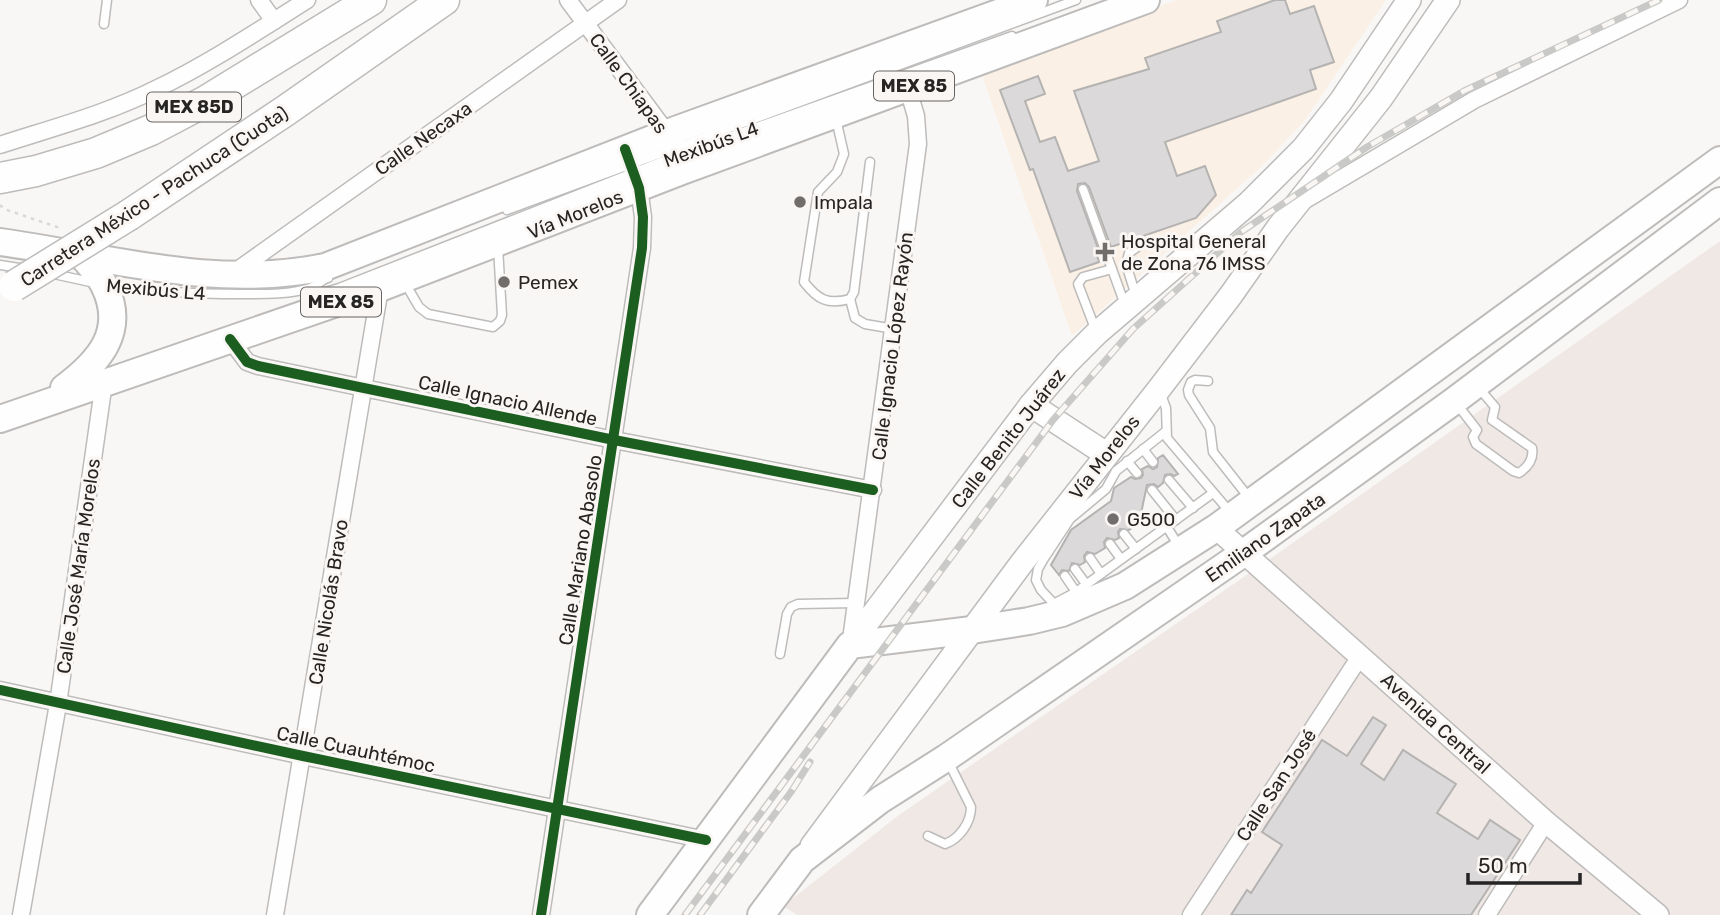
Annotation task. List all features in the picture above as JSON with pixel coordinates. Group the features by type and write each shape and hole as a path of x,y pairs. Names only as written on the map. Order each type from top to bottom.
{"highway":[{"name":"MEX 85D","path":"0,178 36,171 96,153 151,130 206,101 371,0"},
{"name":"Carretera México - Pachuca (Cuota)","path":"5,282 130,215 444,0"}],"main road":[{"name":"Vía Morelos","path":"0,242 178,273 229,276 291,274 325,267 632,168 674,152 1004,5 1034,0"},
{"name":"Vía Morelos","path":"0,419 391,284 497,244 632,168 674,152 835,116 1146,0"},
{"name":"Calle Benito Juárez","path":"650,915 1031,405 1097,333 1249,202 1303,149 1341,101 1409,0"},
{"name":"Vía Morelos","path":"765,914 972,630 1050,551 1119,460 1159,389 1278,228 1381,98 1448,0"},
{"name":"Emiliano Zapata","path":"850,645 972,630 1125,586 1234,515 1720,160"},
{"name":"Emiliano Zapata","path":"802,860 880,800 946,758 1245,552 1476,385 1720,201"},
{"path":"40,406 88,370 106,347 112,320 111,305 104,284 81,254"},
{"path":"1031,405 1119,460"}],"street":[{"path":"259,0 274,21"},
{"path":"0,145 114,107 154,90 194,69 307,0"},
{"name":"Calle Chiapas","path":"568,0 674,152"},
{"name":"Calle Necaxa","path":"229,276 618,0"},
{"path":"1297,205 1474,100 1679,0"},
{"name":"Calle Ignacio López Rayón","path":"850,645 918,144 916,116 908,89"},
{"name":"Calle Mariano Abasolo","path":"541,915 642,248 643,217 632,168"},
{"name":"Calle Nicolás Bravo","path":"275,915 363,388 391,284"},
{"name":"Calle Ignacio Allende","path":"230,339 247,362 258,366 614,440 873,489"},
{"name":"Calle José María Morelos","path":"21,915 58,704 104,382"},
{"name":"Avenida Central","path":"1234,515 1245,552 1546,822 1658,915"},
{"name":"Calle San José","path":"1191,915 1361,655"},
{"name":"Calle Cuauhtémoc","path":"0,690 706,839"},
{"path":"1486,915 1546,822"}],"lane":[{"path":"104,24 107,0"},
{"name":"Mexibús L4","path":"674,152 1076,0"},
{"name":"Mexibús L4","path":"674,152 1024,31"},
{"path":"835,116 844,154 837,172 818,192 804,282 815,296 838,303 850,299 854,292 870,162"},
{"path":"501,212 632,168"},
{"name":"Mexibús L4","path":"314,288 322,293 339,288 632,168"},
{"path":"1083,189 1112,269 1132,303"},
{"path":"391,284 428,314 493,327 500,321 502,309 497,244"},
{"path":"1132,303 1126,264 1129,253 1140,245"},
{"path":"1097,333 1078,284 1083,277 1112,269"},
{"name":"Mexibús L4","path":"5,282 104,284 157,292 203,294 287,293 314,288 321,281 334,276"},
{"path":"850,299 855,318 865,324 894,329"},
{"path":"1208,381 1195,380 1191,382 1188,390 1210,428 1213,452 1234,515"},
{"path":"1476,385 1495,407 1492,420"},
{"path":"1159,389 1166,408 1167,438 1234,515"},
{"path":"1454,401 1477,429"},
{"path":"1487,420 1492,420 1532,448 1532,458 1519,472 1513,471 1476,444 1473,437 1477,429 1487,420"},
{"path":"1064,603 1041,590 1036,580 1038,569 1070,519 1106,489 1119,460 1143,450 1166,432"},
{"path":"1143,450 1153,462"},
{"path":"1119,460 1137,473"},
{"path":"1169,480 1193,508"},
{"path":"1152,490 1176,520"},
{"path":"1064,603 1086,584 1213,493"},
{"path":"1098,496 1103,507"},
{"path":"1086,507 1091,515"},
{"path":"1070,519 1075,527"},
{"path":"1167,527 1182,550"},
{"path":"1124,534 1136,549"},
{"path":"1110,544 1121,559"},
{"path":"1090,558 1101,574"},
{"path":"1075,569 1086,584"},
{"path":"1064,603 1065,576"},
{"path":"780,654 787,614 791,607 798,604 856,603"},
{"path":"928,836 945,845 953,841 971,815 971,807 946,758"}],"path":[{"path":"0,205 4,209 58,227"}],"shaded area":[{"name":"Hospital General de Zona 76 IMSS","path":"1177,0 1386,0 1305,120 1261,167 1072,336 981,72"},
{"path":"1720,241 1720,915 797,915 783,906 899,815 1277,554"}],"building":[{"path":"1275,0 1285,0 1290,14 1314,6 1334,62 1310,70 1316,89 1165,142 1177,176 1205,166 1216,195 1196,218 1111,247 1089,187 1085,183 1078,184 1077,191 1099,251 1096,252 1099,262 1070,272 1033,169 1030,170 1000,90 1038,76 1045,94 1025,101 1040,142 1055,137 1068,171 1099,161 1074,91 1149,69 1145,58 1221,32 1217,21"},
{"name":"G500","path":"1163,455 1178,474 1165,475 1163,483 1158,487 1154,484 1147,485 1139,523 1129,530 1120,529 1119,538 1107,538 1104,542 1105,548 1095,554 1087,552 1084,556 1085,562 1080,565 1072,563 1069,571 1062,570 1059,575 1051,565 1071,530 1111,501 1114,488 1131,477 1141,478 1142,469 1148,466 1153,469 1157,467 1158,458"},
{"path":"1373,717 1386,725 1361,764 1384,780 1403,750 1456,784 1437,813 1478,839 1490,820 1520,840 1471,915 1231,915 1247,890 1251,893 1282,845 1262,832 1322,740 1347,756"}],"railway":[{"path":"685,915 1053,420 1133,329 1241,232 1367,147 1464,91 1659,0"},
{"path":"700,915 810,762"}],"cycle path":[{"path":"541,915 642,248 643,217 639,188 625,149"},
{"path":"230,339 247,362 258,366 614,440 873,490"},
{"path":"0,690 706,840"}],"place":[{"name":"Impala","path":"800,202"},
{"name":"Hospital General de Zona 76 IMSS","path":"1105,252"},
{"name":"Pemex","path":"504,282"},
{"name":"G500","path":"1113,519"}]}
